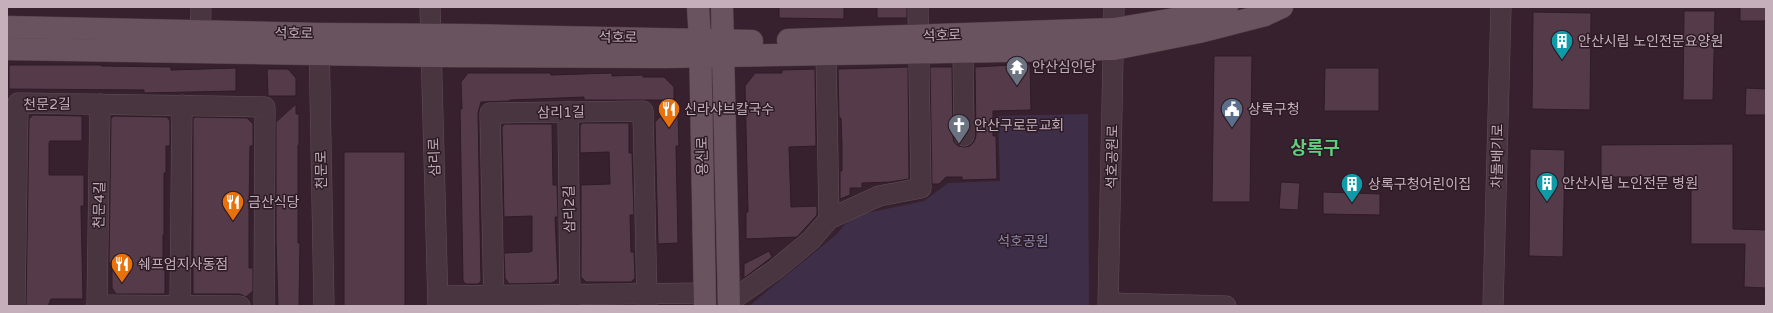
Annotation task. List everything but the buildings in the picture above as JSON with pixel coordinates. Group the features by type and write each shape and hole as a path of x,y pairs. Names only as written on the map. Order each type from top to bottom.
{"main road":[{"name":"용신로","path":"698,7 705,299"},
{"name":"용신로","path":"722,7 729,304"},
{"name":"석호로","path":"723,48 797,40 919,44 1114,39 1226,7"},
{"name":"석호로","path":"7,27 200,41 319,44 431,56 700,48 723,48 826,55 919,44 963,52 1199,32 1265,15 1282,7"},
{"name":"석호로","path":"319,44 430,34 700,48"},
{"name":"석호로","path":"7,49 200,41"}],"street":[{"path":"200,41 201,7"},
{"name":"삼리로","path":"430,7 438,301"},
{"path":"918,7 919,44"},
{"name":"석호공원로","path":"1109,305 1114,7"},
{"name":"차돌배기로","path":"1493,306 1501,7"},
{"name":"천문로","path":"319,44 324,306"},
{"name":"석호로","path":"829,219 879,196 921,188 919,44"},
{"path":"963,52 964,136"},
{"path":"729,304 775,270 811,240 829,219 826,55"},
{"name":"천문2길","path":"15,306 18,103 264,106 264,306"},
{"name":"천문4길","path":"97,305 100,104"},
{"path":"180,305 182,105"},
{"name":"삼리1길","path":"494,300 490,113 643,111 647,299"},
{"name":"삼리2길","path":"568,112 570,300"},
{"path":"438,301 705,299"},
{"path":"97,305 240,306"},
{"path":"1109,305 1226,306"}],"green space":[{"name":"석호공원","path":"1088,114 1089,306 749,306 837,234 845,224 862,214 924,201 948,183 1000,181 998,116"}],"place":[{"name":"안산시립 노인전문요양원","path":"1562,60"},
{"name":"안산심인당","path":"1017,86"},
{"name":"신라샤브칼국수","path":"669,128"},
{"name":"상록구청","path":"1232,128"},
{"name":"안산구로문교회","path":"959,144"},
{"name":"안산시립 노인전문 병원","path":"1547,202"},
{"name":"상록구청어린이집","path":"1352,204"},
{"name":"금산식당","path":"233,222"},
{"name":"쉐프엄지사동점","path":"122,284"}],"district":[{"name":"상록구","path":"1315,148"}]}
